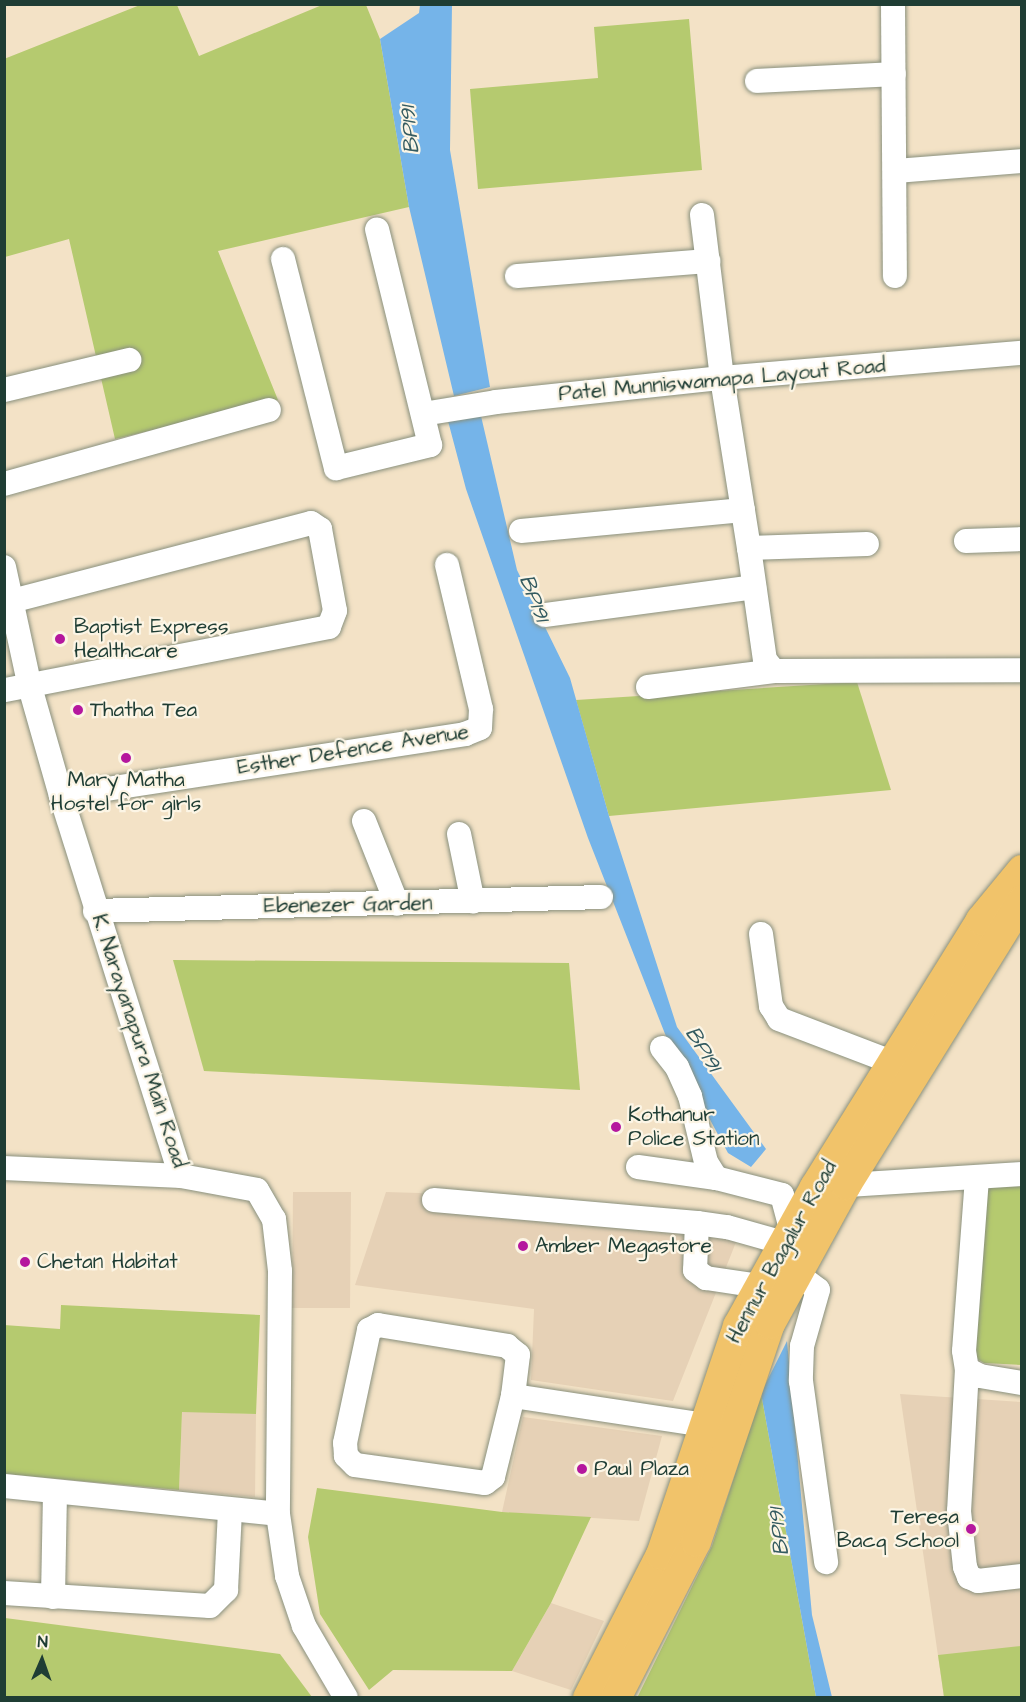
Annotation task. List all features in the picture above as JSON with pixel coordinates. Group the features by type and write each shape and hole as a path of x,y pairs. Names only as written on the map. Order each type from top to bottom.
{"main road":[{"name":"Hennur Bagalur Road","path":"616,1698 696,1542 778,1275 815,1186 894,1063 981,920 1022,870"},
{"name":"Hennur Bagalur Road","path":"588,1698 661,1555 724,1359 778,1275 846,1185 1022,901"}],"street":[{"path":"893,4 895,276"},
{"path":"756,81 894,74"},
{"path":"894,171 1022,161"},
{"path":"702,215 722,378 765,660 774,671"},
{"path":"283,259 336,468 430,445 434,412 376,229"},
{"path":"517,276 708,261"},
{"name":"Patel Munniswamapa Layout Road","path":"434,412 496,402 722,378 1022,353"},
{"path":"4,390 129,360"},
{"path":"4,484 269,410"},
{"path":"521,531 743,510"},
{"path":"4,690 30,687 329,627 335,611 320,529 311,523 8,602"},
{"path":"966,540 1022,538"},
{"path":"749,548 867,544"},
{"name":"Esther Defence Avenue","path":"61,796 465,734 480,728 481,709 447,565"},
{"name":"K. Narayanapura Main Road","path":"4,567 8,602 61,796 95,911 181,1176 257,1190 274,1219 280,1271 278,1514 287,1576 304,1626 346,1698"},
{"path":"545,615 754,587"},
{"path":"648,687 774,671 1022,670"},
{"path":"364,821 397,904"},
{"path":"459,834 473,902"},
{"name":"Ebenezer Garden","path":"95,911 601,897"},
{"path":"761,934 771,1006 779,1019 894,1063"},
{"path":"662,1048 677,1067 690,1096 706,1162 716,1179"},
{"path":"638,1167 716,1179 782,1195 778,1275"},
{"path":"5,1168 181,1176"},
{"path":"815,1186 1022,1174"},
{"path":"977,1178 964,1352 967,1369 959,1511 965,1567 969,1577 978,1581 1022,1576"},
{"path":"434,1200 728,1227 778,1275"},
{"path":"697,1223 695,1270 706,1278 778,1275 818,1290 802,1347 801,1381 826,1562"},
{"path":"378,1325 514,1349 518,1354 513,1396 493,1478 485,1483 355,1465 346,1456 345,1443 369,1330 378,1325"},
{"path":"967,1369 980,1376 1022,1383"},
{"path":"513,1396 704,1425"},
{"path":"4,1486 278,1514"},
{"path":"53,1597 55,1492"},
{"path":"4,1593 202,1607 217,1603 226,1590 230,1510"}],"shaded area":[{"path":"293,1192 351,1192 350,1308 292,1308"},
{"path":"386,1192 744,1222 673,1401 531,1380 534,1309 355,1285"},
{"name":"Teresa Bacq School","path":"900,1394 1021,1402 1021,1697 944,1697"},
{"path":"182,1411 256,1414 255,1497 179,1490"},
{"path":"523,1417 662,1436 639,1521 502,1512"},
{"path":"551,1603 604,1621 571,1690 512,1671"}],"green space":[{"path":"140,5 177,5 199,56 322,5 366,5 380,39 409,207 218,251 278,400 115,439 69,239 5,257 4,59"},
{"path":"689,19 702,170 478,189 470,89 598,78 594,27"},
{"path":"857,682 891,790 609,816 576,700"},
{"path":"173,960 569,963 580,1090 204,1071"},
{"path":"987,1186 1021,1186 1021,1365 984,1363 974,1357"},
{"path":"61,1305 260,1315 256,1414 182,1412 179,1490 5,1474 4,1325 60,1329"},
{"path":"761,1393 816,1697 637,1698 712,1546"},
{"path":"317,1488 502,1512 591,1517 551,1603 512,1671 393,1670 369,1690 320,1614 308,1537"},
{"path":"5,1618 280,1654 312,1697 5,1697"},
{"path":"1021,1646 1021,1697 944,1697 938,1655"}],"water":[{"name":"BP191","path":"420,5 452,5 450,150 490,387 454,396 409,207 380,39 419,13"},
{"path":"481,416 517,570 570,678 609,816 677,1027 766,1149 751,1167 728,1153 669,1044 588,838 466,489 448,421"},
{"path":"787,1341 812,1615 832,1697 816,1697 761,1393"}],"place":[{"name":"Baptist Express Healthcare","path":"60,639"},
{"name":"Thatha Tea","path":"78,710"},
{"name":"Mary Matha Hostel for girls","path":"126,758"},
{"name":"Kothanur Police Station","path":"616,1127"},
{"name":"Amber Megastore","path":"523,1246"},
{"name":"Chetan Habitat","path":"25,1262"},
{"name":"Paul Plaza","path":"582,1469"},
{"name":"Teresa Bacq School","path":"971,1529"}]}
